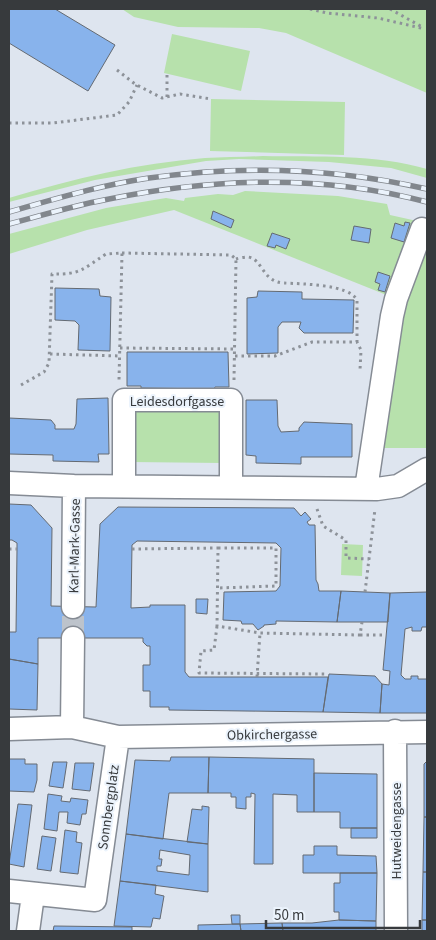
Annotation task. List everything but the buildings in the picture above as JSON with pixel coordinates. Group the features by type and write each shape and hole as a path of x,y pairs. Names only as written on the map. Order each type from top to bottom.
{"street":[{"path":"371,489 392,316 396,299 422,229"},
{"name":"Leidesdorfgasse","path":"124,485 124,400 231,400 231,487"},
{"path":"9,483 74,486 124,485 371,489 398,486 427,469"},
{"name":"Karl-Mark-Gasse","path":"73,607 74,486"},
{"path":"72,727 73,638"},
{"path":"9,729 72,727 118,737"},
{"name":"Obkirchergasse","path":"118,737 396,731 427,732"},
{"name":"Hutweidengasse","path":"396,731 396,931"},
{"name":"Sonnbergplatz","path":"9,891 96,900 118,737"},
{"path":"28,931 33,894"}],"path":[{"path":"310,9 327,13 378,18 426,29"},
{"path":"390,9 426,29"},
{"path":"117,70 137,85 162,98 180,94 211,99"},
{"path":"167,75 168,97"},
{"path":"9,123 53,123 117,115 129,102 137,85"},
{"path":"122,253 119,385 124,400"},
{"path":"21,385 44,372 50,363 52,274 76,273 87,268 106,254 122,253 231,256 236,259 247,257 259,264 266,275 278,282 324,286 351,293 357,300 357,342 361,350 359,379"},
{"path":"231,400 234,387 236,259"},
{"path":"235,356 275,356 312,342 357,342"},
{"path":"120,348 235,349"},
{"path":"50,354 120,356"},
{"path":"318,488 316,512 323,526 346,540 346,558 369,559"},
{"path":"365,592 369,559 371,489"},
{"path":"218,548 217,626 214,650 201,651 198,673 257,675 325,674"},
{"path":"132,549 276,548 276,586 218,588"},
{"path":"9,549 17,549"},
{"path":"360,634 362,622"},
{"path":"217,626 260,633 383,635"},
{"path":"257,675 260,633"}],"green space":[{"path":"122,9 427,9 427,93 286,33 259,28 178,27 134,17"},
{"path":"172,34 250,51 241,91 164,73"},
{"path":"211,99 345,102 344,155 210,151"},
{"path":"263,156 346,157 387,161 427,169 427,178 391,168 329,162 239,159 206,161 95,180 9,202 9,198 33,191 81,178 130,168 180,160"},
{"path":"245,191 338,196 387,204 390,215 427,225 427,448 363,448 389,296 174,210 87,230 9,254 9,234 106,208 166,198 184,201 185,198 218,194 233,195"},
{"path":"221,410 222,463 131,462 131,411"},
{"path":"342,544 363,545 362,576 341,575"}],"tunnel":[{"path":"73,607 73,638"}],"railway":[{"path":"9,212 113,184 149,178 219,171 254,170 324,173 393,182 427,189"},
{"path":"9,224 104,200 185,187 226,184 266,182 307,183 387,193 427,202"}]}
